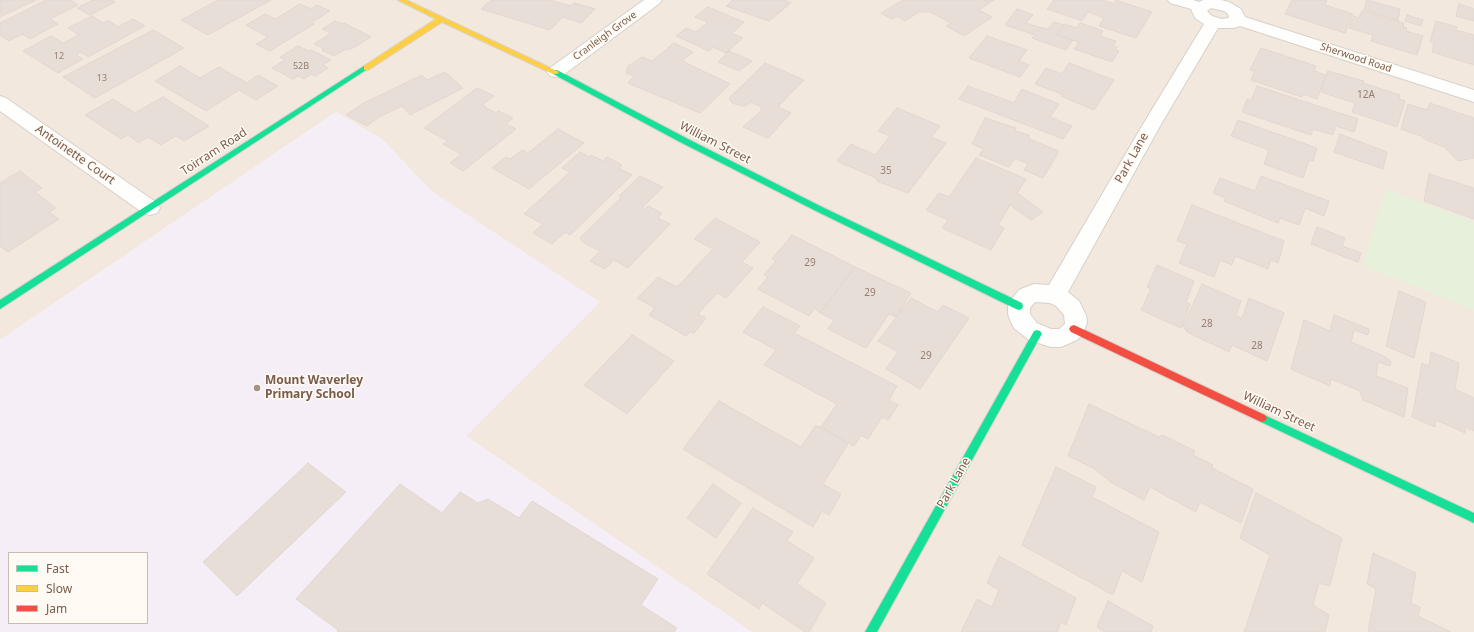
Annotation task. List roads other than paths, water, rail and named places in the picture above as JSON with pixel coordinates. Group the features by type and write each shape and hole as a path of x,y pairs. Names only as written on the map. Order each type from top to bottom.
{"street":[{"name":"William Street","path":"401,0 556,72 683,140 817,208 1019,306"},
{"name":"Cranleigh Grove","path":"556,72 654,0"},
{"path":"1176,0 1200,7 1209,3 1225,2 1235,12 1238,20 1234,23 1228,24 1213,23 1201,15 1199,11 1200,7"},
{"name":"Toirram Road","path":"0,305 441,19"},
{"name":"Sherwood Road","path":"1238,20 1474,96"},
{"name":"Park Lane","path":"1055,296 1151,126 1213,23"},
{"name":"Antoinette Court","path":"0,102 150,208"},
{"path":"1034,293 1044,293 1055,296 1064,300 1071,307 1075,315 1076,323 1074,329 1069,334 1061,338 1051,338 1037,334 1022,322 1019,314 1019,306 1027,296 1034,293"},
{"name":"William Street","path":"1074,329 1474,518"},
{"name":"Park Lane","path":"871,632 1037,334"}],"place":[{"name":"Mount Waverley Primary School","path":"257,388"}]}
